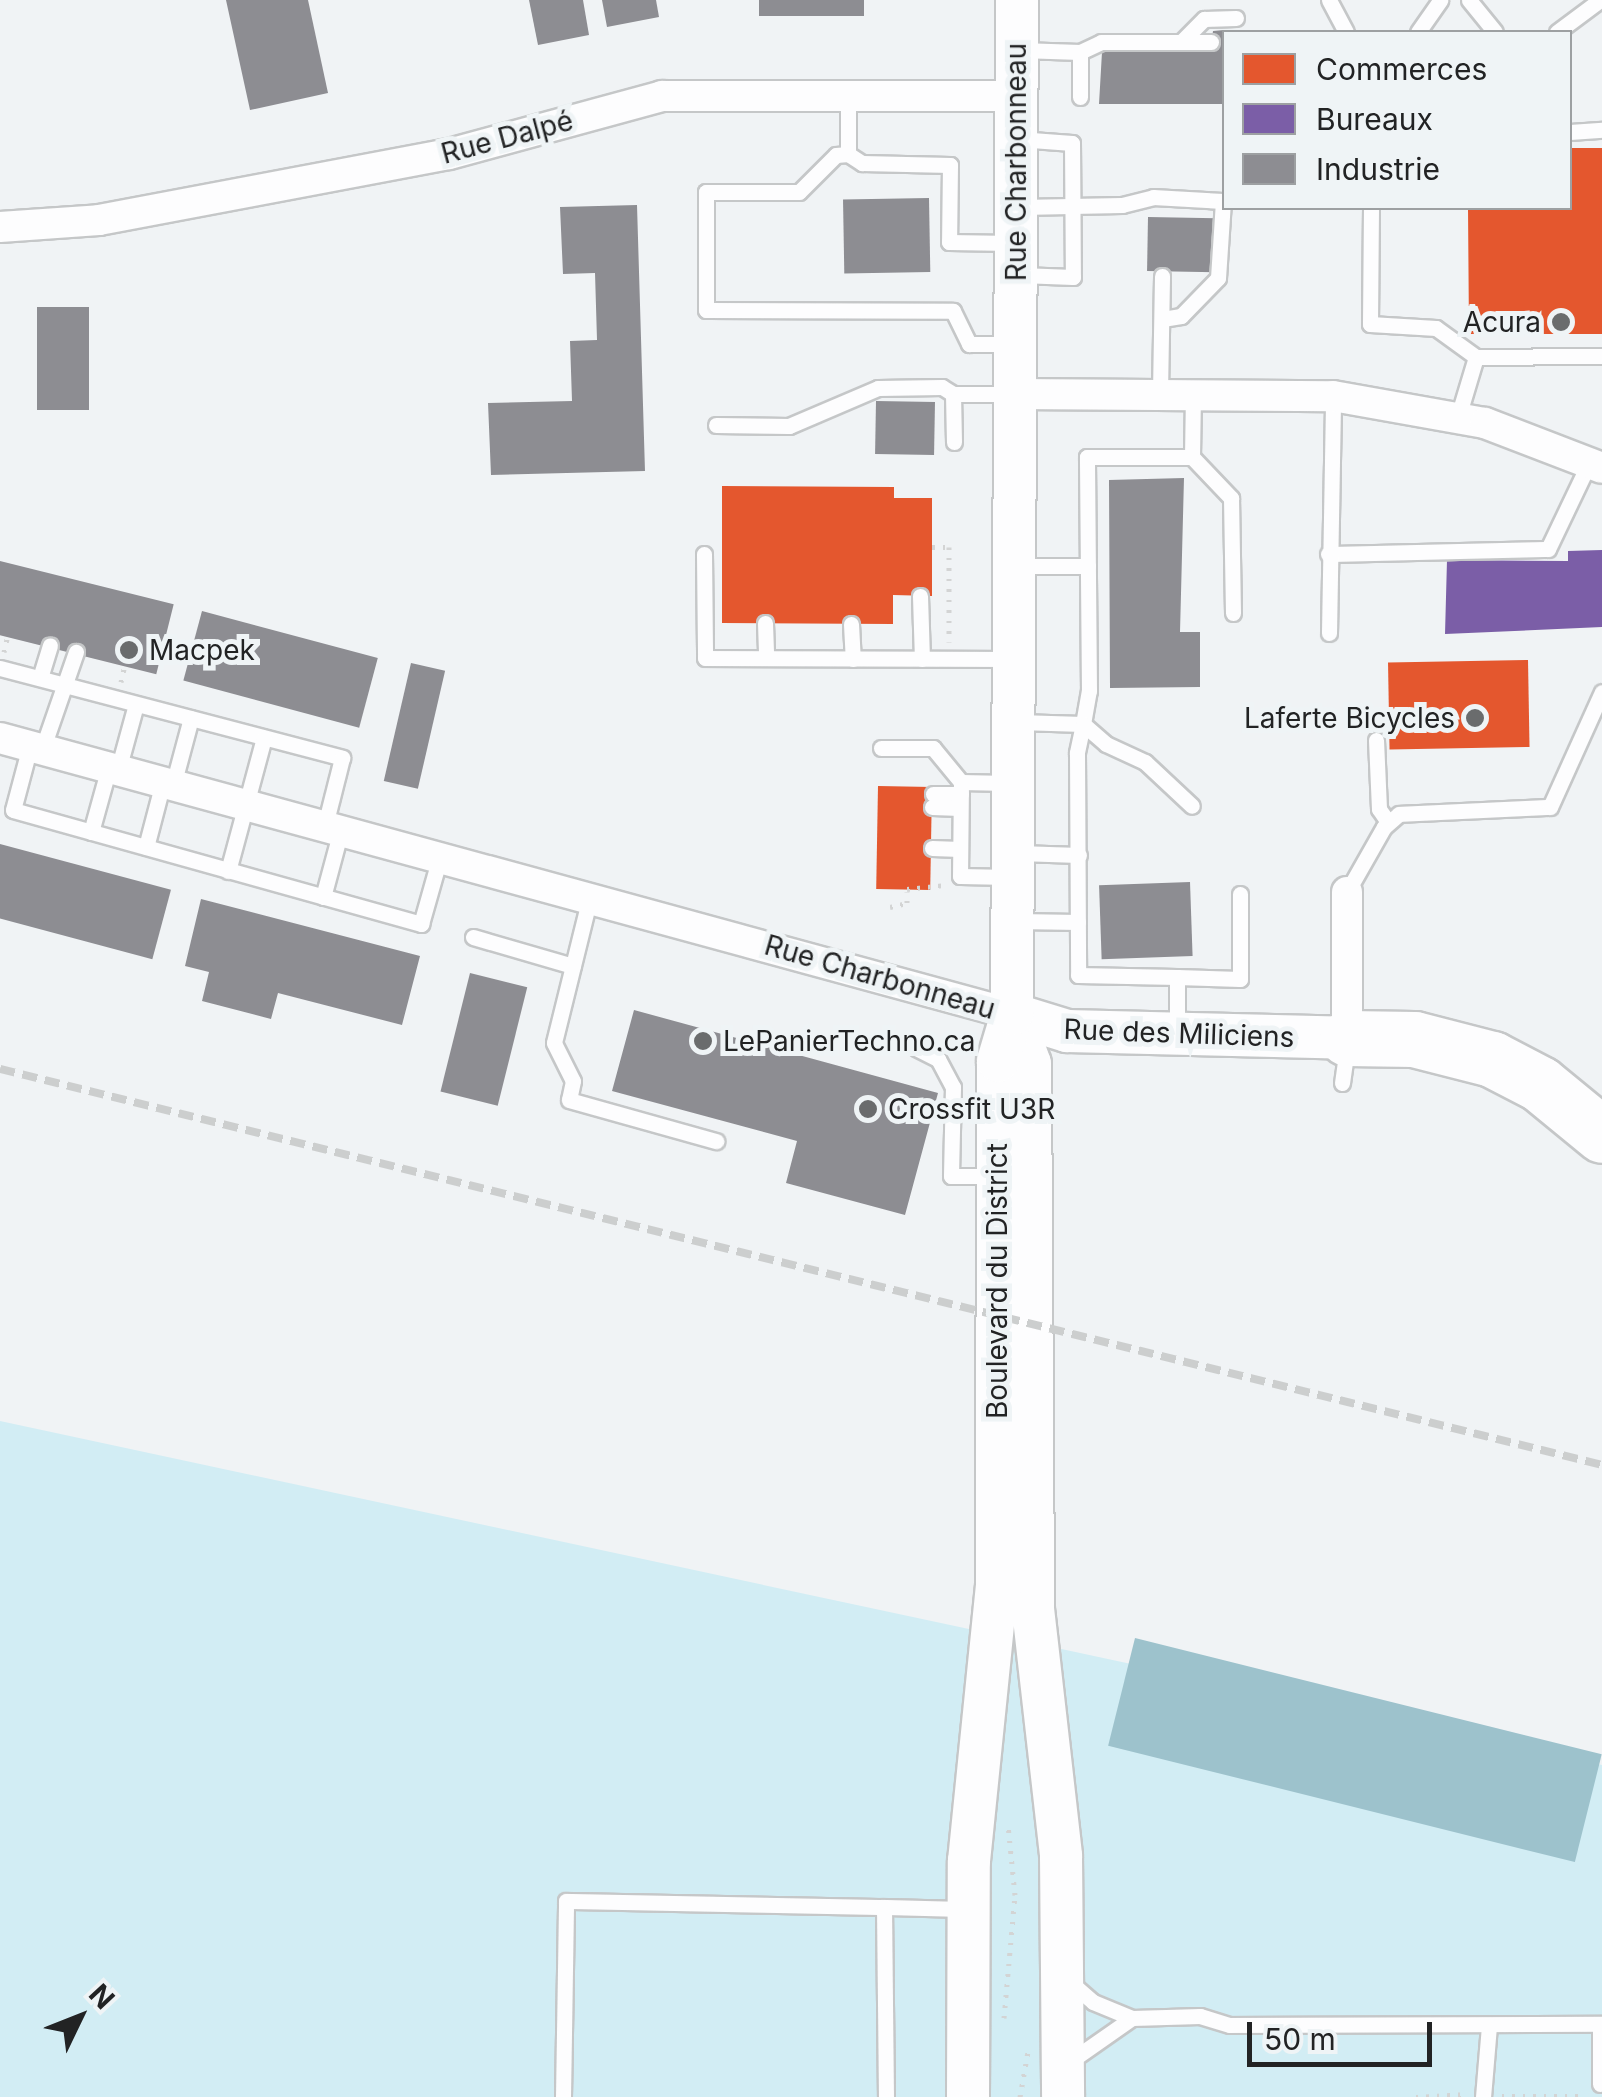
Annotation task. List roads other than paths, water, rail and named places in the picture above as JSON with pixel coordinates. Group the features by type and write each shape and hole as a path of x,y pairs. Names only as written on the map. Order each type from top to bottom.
{"highway":[{"path":"1345,1061 1414,1039 1492,1059 1540,1084 1602,1134"}],"street":[{"name":"Rue Charbonneau","path":"24,745 1012,1014 1017,0"},
{"name":"Rue Dalpé","path":"0,228 99,220 449,154 662,96 1016,96"},
{"path":"1015,394 1193,392 1333,396 1458,417 1596,465"},
{"path":"1345,1061 1347,892"},
{"name":"Rue des Miliciens","path":"1012,1014 1057,1030 1176,1036 1345,1061"},
{"name":"Boulevard du District","path":"968,2097 968,1910 995,1626 998,1052 1012,1014"},
{"name":"Boulevard du District","path":"1012,1014 1030,1064 1033,1609 1061,1856 1063,2082"}],"lane":[{"path":"1329,0 1345,30"},
{"path":"1419,30 1440,0"},
{"path":"1469,0 1493,30"},
{"path":"1560,30 1600,0"},
{"path":"1180,42 1204,19 1236,18"},
{"path":"1016,50 1080,52 1101,42 1211,42"},
{"path":"1080,52 1080,96"},
{"path":"848,96 848,154"},
{"path":"1572,132 1602,130"},
{"path":"1016,138 1072,143 1073,277 1016,242"},
{"path":"1015,344 969,344 953,312 706,310 706,192 799,192 836,154 848,154 862,162 950,165 949,242 1016,242 1073,208 1153,197 1222,201 1218,278 1180,316 1162,319"},
{"path":"1371,210 1370,324 1436,328 1476,357 1602,356"},
{"path":"1160,392 1162,276"},
{"path":"1458,417 1476,357"},
{"path":"716,424 789,426 878,388 1015,394"},
{"path":"1193,392 1192,457 1230,498 1233,613"},
{"path":"953,394 954,442"},
{"path":"1329,634 1333,396"},
{"path":"1192,457 1087,457 1078,974 1240,979 1240,894"},
{"path":"1328,554 1548,549 1596,465"},
{"path":"704,554 705,658 1014,660"},
{"path":"1015,566 1088,566"},
{"path":"920,596 922,660"},
{"path":"764,623 766,658"},
{"path":"852,624 852,659"},
{"path":"40,678 50,646"},
{"path":"76,652 24,745 13,810 422,924 440,856"},
{"path":"0,668 342,758 323,897"},
{"path":"1347,892 1388,822 1405,814 1550,807 1602,692"},
{"path":"91,832 136,704"},
{"path":"146,848 191,718"},
{"path":"1014,722 1083,724 1106,744 1145,762 1192,806"},
{"path":"228,870 264,738"},
{"path":"1376,740 1379,809 1388,822"},
{"path":"881,748 933,748 961,795 960,876 1079,855"},
{"path":"932,801 1014,783"},
{"path":"932,848 960,848"},
{"path":"590,897 554,1042 573,1081 570,1100 716,1142"},
{"path":"1013,920 1078,922"},
{"path":"472,937 573,966"},
{"path":"1176,1036 1177,977"},
{"path":"916,1048 938,1059 953,1087 951,1176 996,1176"},
{"path":"562,2097 566,1901 968,1910"},
{"path":"884,1908 886,2097"},
{"path":"1063,1976 1093,2002 1132,2018 1200,2016 1230,2026 1601,2024 1599,2090"},
{"path":"1063,2082 1132,2018"},
{"path":"1477,2096 1489,2025"}],"railway":[{"path":"0,1069 1602,1465"}],"place":[{"name":"Acura","path":"1561,322"},
{"name":"Macpek","path":"129,650"},
{"name":"Laferte Bicycles","path":"1475,718"},
{"name":"LePanierTechno.ca","path":"703,1041"},
{"name":"Crossfit U3R","path":"868,1109"}]}
